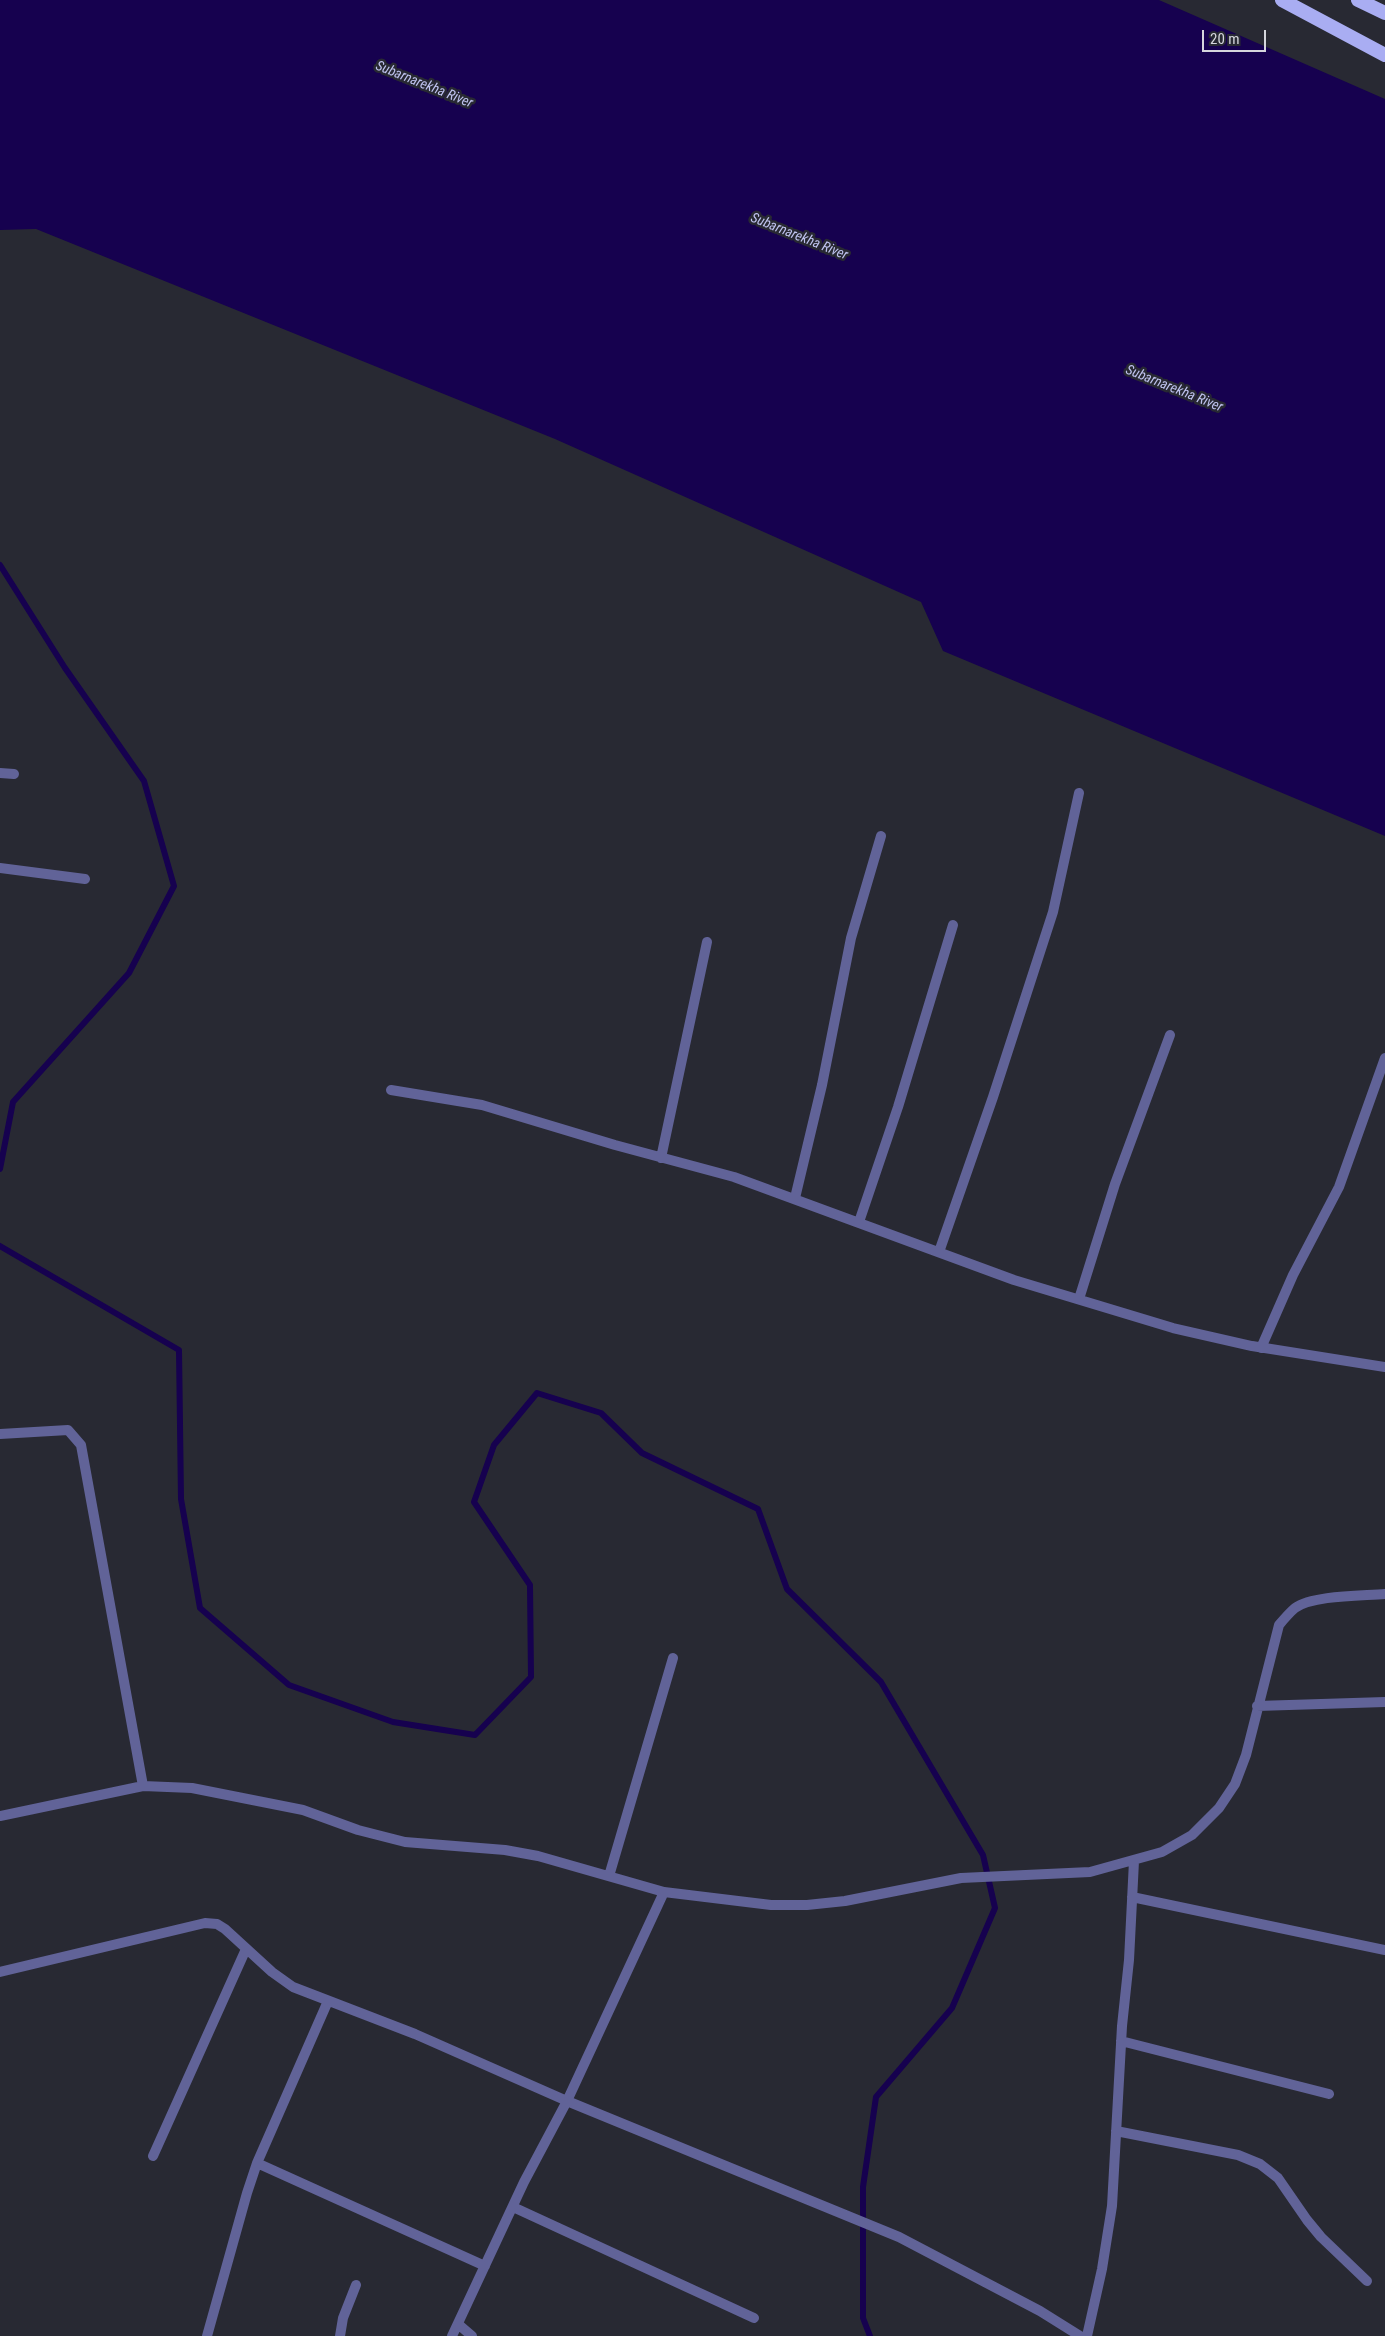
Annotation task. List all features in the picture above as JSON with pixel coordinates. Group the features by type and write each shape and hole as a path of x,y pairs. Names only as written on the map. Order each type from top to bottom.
{"highway":[{"path":"1282,0 1385,54"},
{"path":"1358,0 1385,13"}],"street":[{"path":"0,773 14,774"},
{"path":"939,1252 993,1097 1053,912 1079,792"},
{"path":"795,1198 822,1085 851,938 881,836"},
{"path":"0,868 85,879"},
{"path":"859,1222 898,1107 954,925"},
{"path":"661,1158 707,942"},
{"path":"1079,1299 1115,1184 1170,1035"},
{"path":"1261,1348 1293,1275 1339,1187 1385,1058"},
{"path":"391,1090 491,1108 661,1158 734,1177 1014,1280 1173,1328 1261,1348 1385,1367"},
{"path":"0,1434 68,1430 81,1445 143,1786"},
{"path":"0,1816 143,1786 201,1790 303,1810 358,1830 405,1842 505,1850 538,1856 664,1892 770,1905 807,1905 844,1901 961,1878 1090,1872 1162,1852 1192,1836 1220,1808 1235,1784 1246,1755 1257,1706 1280,1626 1288,1614 1297,1606 1324,1598 1385,1594"},
{"path":"609,1876 673,1658"},
{"path":"1257,1706 1385,1702"},
{"path":"1087,2336 1108,2242 1121,2040 1129,1960 1134,1861"},
{"path":"452,2336 513,2207 567,2101 664,1892"},
{"path":"1132,1897 1385,1950"},
{"path":"0,1972 204,1923 216,1924 225,1929 272,1972 294,1986 415,2034 567,2101 899,2237 1040,2311 1080,2336"},
{"path":"153,2156 246,1948"},
{"path":"207,2336 257,2162 328,2001"},
{"path":"1121,2040 1329,2094"},
{"path":"1116,2131 1238,2155 1260,2164 1278,2178 1321,2237 1367,2281"},
{"path":"257,2162 485,2266"},
{"path":"513,2207 754,2318"},
{"path":"340,2336 343,2318 356,2286"},
{"path":"458,2324 472,2336"}],"water":[{"name":"Subarnarekha River","path":"0,0 1159,0 1385,99 1385,836 943,651 921,602 555,439 36,229 0,230"}],"waterway":[{"path":"0,565 65,668 144,781 174,886 129,973 13,1102 0,1169"},
{"path":"0,1246 179,1350 181,1499 200,1608 289,1685 393,1722 475,1735 531,1677 530,1585 474,1502 494,1445 537,1393 601,1413 642,1453 758,1509 787,1589 881,1682 983,1855 995,1908 952,2008 876,2097 863,2187 863,2318 870,2336"}]}
